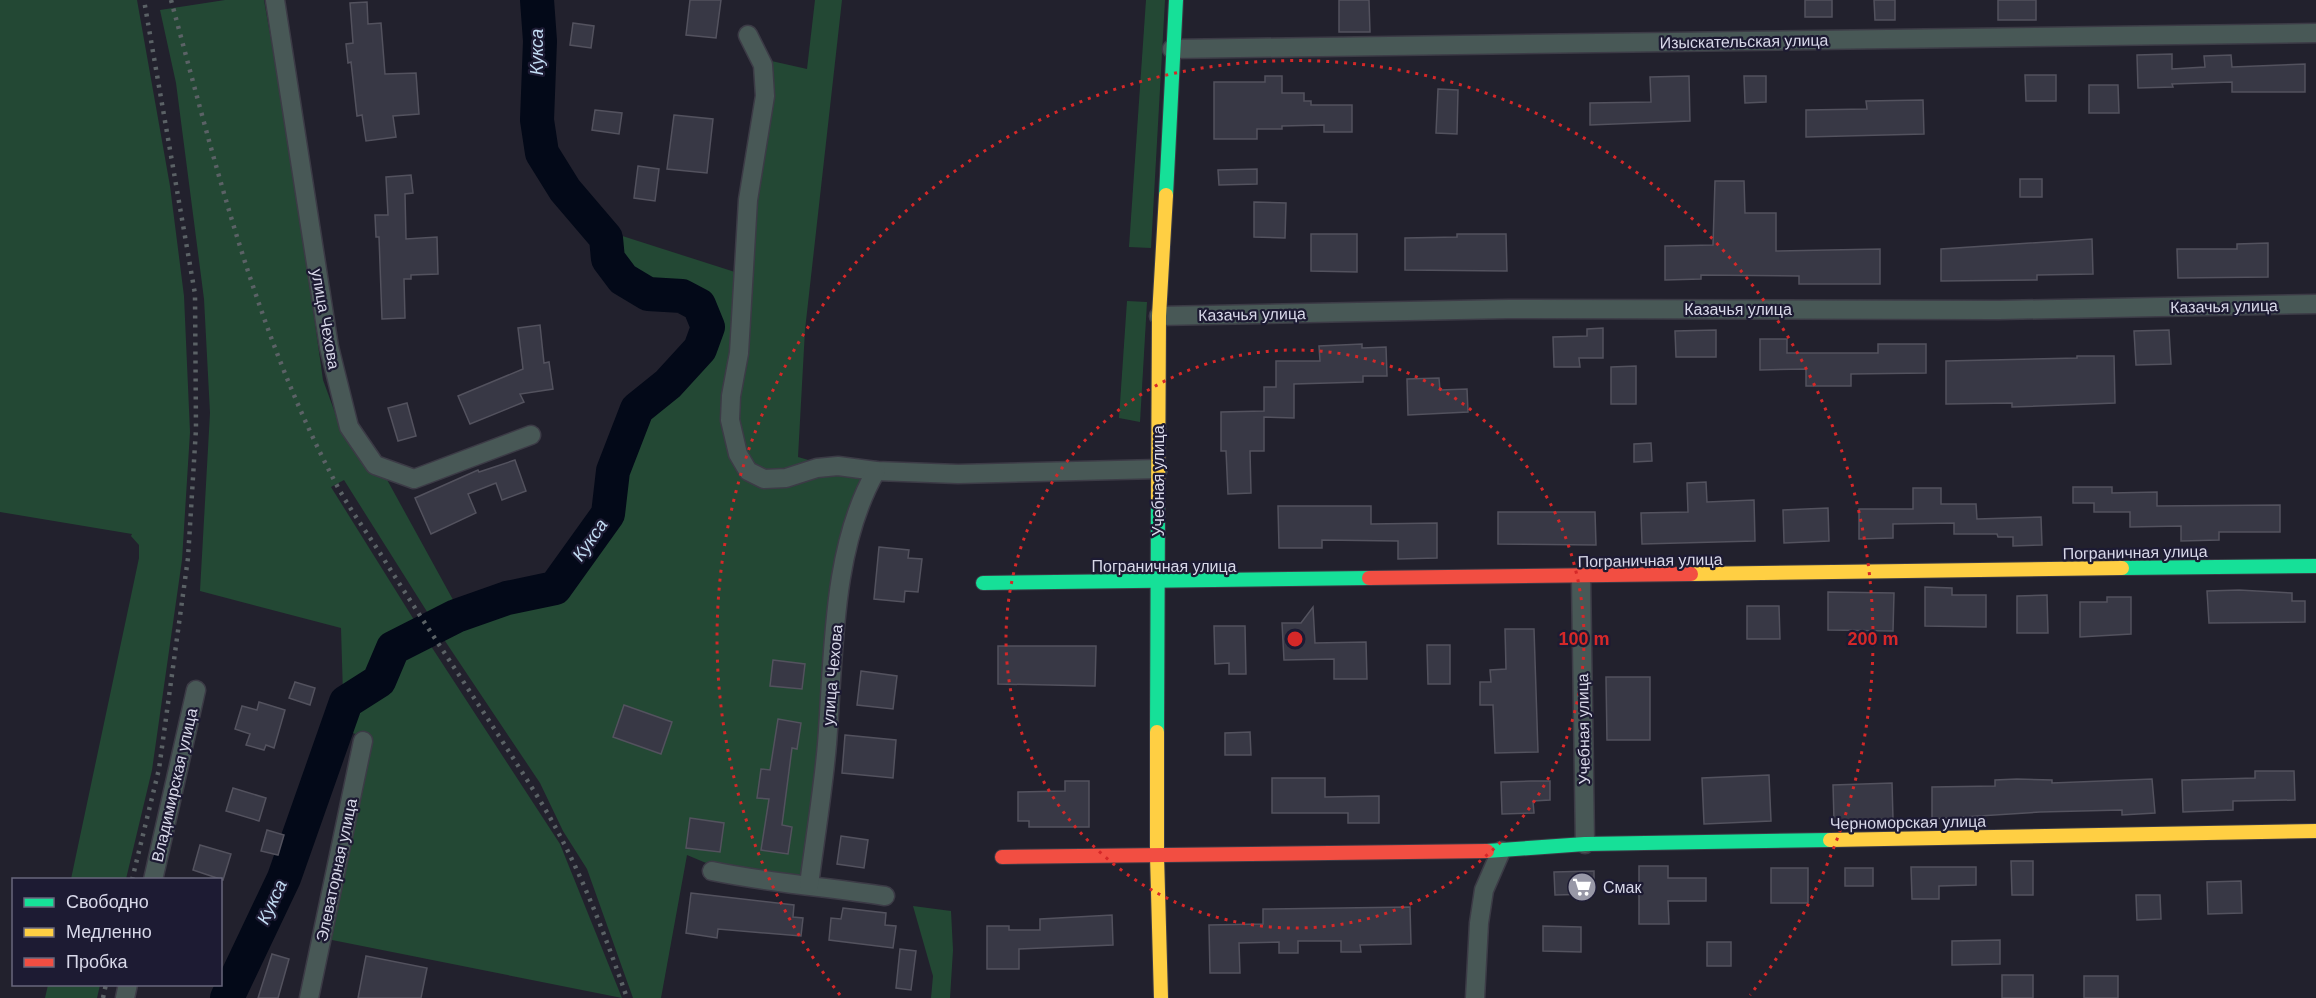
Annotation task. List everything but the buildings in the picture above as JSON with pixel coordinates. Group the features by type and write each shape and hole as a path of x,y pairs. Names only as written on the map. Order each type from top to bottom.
{"street":[{"name":"улица Чехова","path":"275,0 329,348 349,427 375,465 414,479 531,435"},
{"name":"Учебная улица","path":"1161,998 1157,856 1159,316 1176,0"},
{"name":"Изыскательская улица","path":"1172,49 2316,33"},
{"path":"748,35 763,65 765,96 748,201 739,353 731,396 730,420 738,454 748,471 764,479 786,478 817,468 838,466 876,471 958,474 1158,468"},
{"name":"Казачья улица","path":"1159,316 1508,309 1999,310 2316,304"},
{"name":"улица Чехова","path":"809,885 825,759 840,581 862,495 876,471"},
{"name":"Пограничная улица","path":"984,583 2316,566"},
{"name":"Учебная улица","path":"1581,577 1585,844"},
{"name":"Владимирская улица","path":"153,878 196,690"},
{"name":"Элеваторная улица","path":"309,998 363,741"},
{"name":"Черноморская улица","path":"1002,857 1501,851 1585,844 2316,831"},
{"path":"1475,998 1479,923 1484,890 1501,851"},
{"path":"712,871 767,882 809,885 885,896"}],"green space":[{"path":"0,0 137,0 170,186 184,296 190,432 182,560 152,770 126,878 71,878 139,558 139,545 131,536 132,534 0,512"},
{"path":"225,0 264,0 290,147 323,380 341,429 385,476 457,607 431,618 344,480 331,487 416,623 391,639 381,650 372,678 343,695 341,628 200,591 210,413 204,299 176,83 160,10"},
{"path":"815,0 842,0 805,330 798,457 812,461 789,469 766,470 750,465 736,419 767,60 807,69"},
{"path":"1146,0 1165,0 1151,248 1129,247"},
{"path":"613,233 738,273 726,397 744,477 820,474 865,476 803,878 718,868 687,855 661,998 633,998 587,869 563,831 540,783 439,632 508,609 558,596 614,517 620,489 619,471 644,414 676,385 704,352 714,327 705,301 681,290 652,288 626,273 615,256"},
{"path":"1127,301 1147,302 1140,422 1119,418"},
{"path":"427,640 560,844 622,998 327,939 370,741 349,731 360,704 381,691 398,655"},
{"path":"913,906 951,911 953,950 950,998 931,998 933,976"},
{"path":"48,986 100,986 97,998 45,998"}],"waterway":[{"name":"Кукса","path":"227,998 284,878 346,702 379,681 393,648 456,616 507,598 555,588 608,514 613,471 637,409 668,384 700,349 708,327 699,305 682,296 648,294 623,279 608,259 606,238 565,190 542,153 537,120 540,41 537,0"}],"railway":[{"path":"132,878 159,769 188,558 196,429 195,294 144,0"},
{"path":"171,0 239,244 259,304 305,421 349,507 549,815 575,866 608,944 627,998"},
{"path":"103,998 106,986"}],"traffic: fast":[{"path":"1166,195 1176,0"},
{"path":"1157,732 1158,502"},
{"path":"2122,568 2316,566"},
{"path":"983,583 1369,578"},
{"path":"1487,851 1585,844 1830,840"}],"traffic: slow":[{"path":"1158,502 1159,316 1166,195"},
{"path":"1691,574 2122,568"},
{"path":"1157,732 1157,856 1161,998"},
{"path":"1830,840 2316,831"}],"traffic: jam":[{"path":"1369,578 1691,574"},
{"path":"1002,857 1487,851"}],"place":[{"name":"Смак","path":"1582,887"}]}
